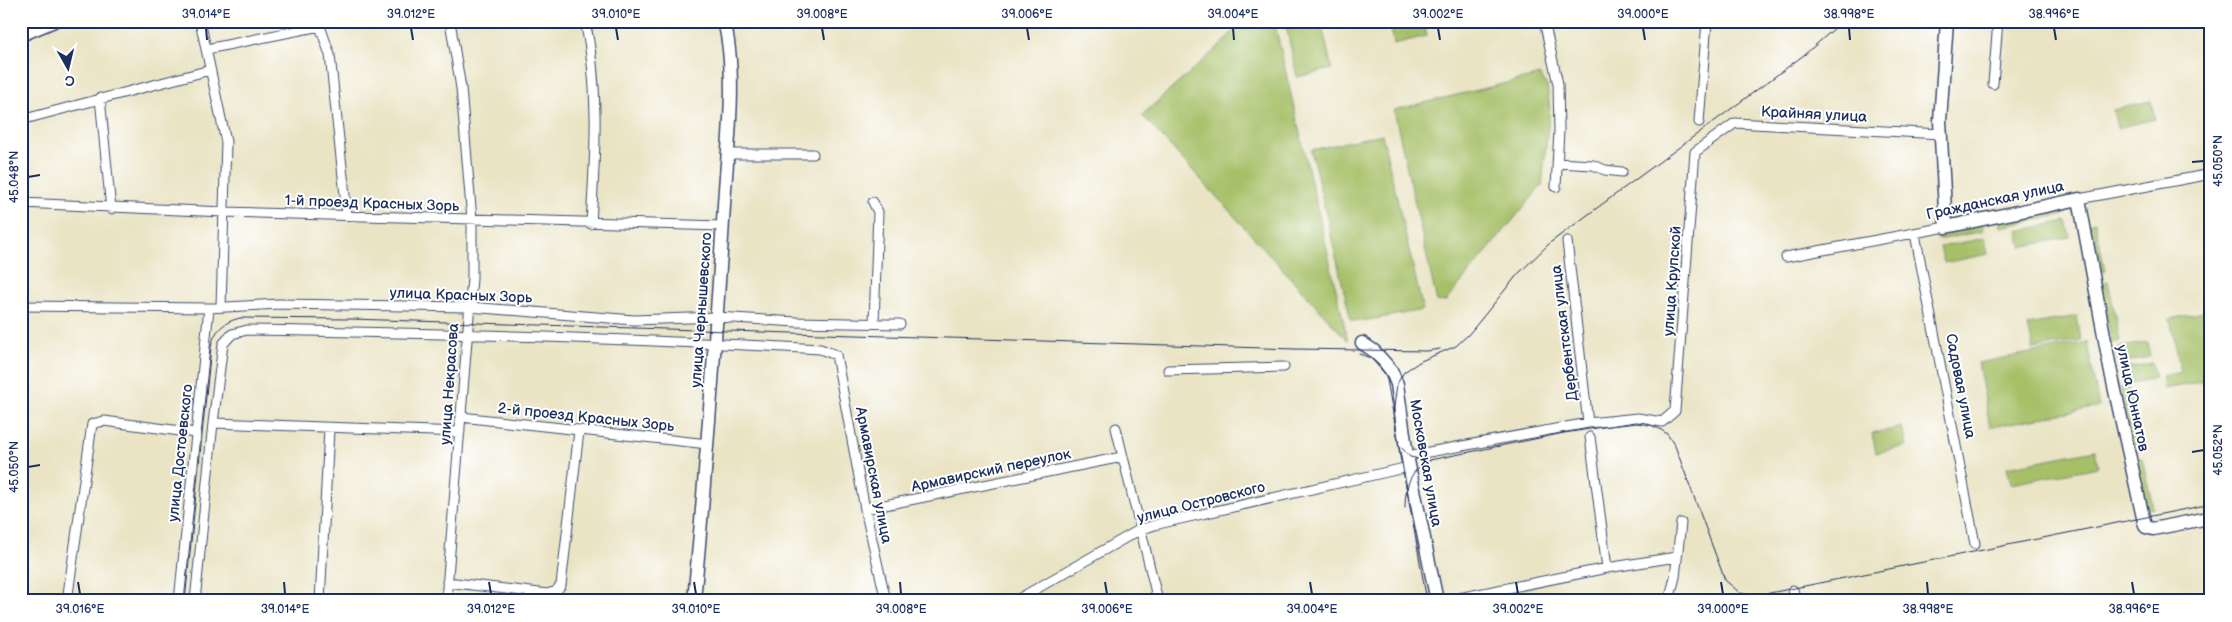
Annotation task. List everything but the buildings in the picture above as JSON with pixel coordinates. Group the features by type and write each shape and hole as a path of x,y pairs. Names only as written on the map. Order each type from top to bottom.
{"street":[{"path":"21,35 54,21"},
{"path":"200,21 226,142 221,307"},
{"name":"улица Некрасова","path":"446,601 472,278 472,220 461,88 450,21"},
{"path":"585,21 591,47 594,78 595,151 591,224"},
{"name":"улица Чернышевского","path":"694,601 708,444 727,154 731,63 724,21"},
{"path":"1544,21 1558,84 1556,187"},
{"path":"1699,122 1707,21"},
{"path":"1946,227 1940,106 1947,21"},
{"path":"1993,84 1998,21"},
{"path":"207,49 320,24 330,55 347,214"},
{"path":"21,120 210,70"},
{"path":"100,98 111,209"},
{"name":"Крайняя улица","path":"1695,152 1735,124 1941,134"},
{"name":"улица Крупской","path":"1675,411 1695,152"},
{"path":"727,154 813,154"},
{"path":"1557,163 1593,165 1605,170 1622,172"},
{"name":"Гражданская улица","path":"1786,257 1915,234 2079,199 2211,174"},
{"name":"улица Юннатов","path":"2079,199 2110,368 2144,522 2146,527 2153,528 2208,518 2211,530"},
{"path":"873,202 878,212 874,323"},
{"name":"1-й проезд Красных Зорь","path":"21,203 111,209 347,214 591,224 722,226"},
{"name":"Садовая улица","path":"1915,234 1975,544"},
{"name":"Дербентская улица","path":"1568,241 1588,422"},
{"name":"улица Красных Зорь","path":"21,306 209,308 279,304 469,307 634,320 717,317 797,322 900,324"},
{"name":"улица Достоевского","path":"179,601 209,308"},
{"path":"195,601 223,344 232,334 247,330 466,334 715,343"},
{"name":"Армавирская улица","path":"715,343 820,349 836,355 865,510 886,601"},
{"name":"Московская улица","path":"1362,343 1374,351 1391,370 1394,377 1398,392 1397,398 1408,462 1437,601"},
{"path":"1168,370 1284,367"},
{"name":"улица Островского","path":"1015,601 1139,530 1158,524 1408,462 1588,422 1638,418 1662,422 1675,411"},
{"name":"2-й проезд Красных Зорь","path":"461,417 708,444"},
{"path":"67,601 92,424 104,421 196,433"},
{"path":"213,423 329,429 460,432"},
{"path":"1116,428 1139,530 1148,555 1158,601"},
{"path":"320,601 329,429"},
{"path":"447,582 548,594 556,591 561,585 579,431"},
{"path":"1590,437 1607,568"},
{"name":"Армавирский переулок","path":"865,510 1122,457"},
{"path":"1669,601 1675,577 1681,523"},
{"path":"1444,601 1607,568 1676,557"},
{"path":"1793,590 1796,601"}],"green space":[{"path":"1241,21 1274,21 1348,341 1142,115 1223,43"},
{"path":"1285,21 1321,21 1332,69 1297,77"},
{"path":"1389,21 1424,21 1427,36 1394,44"},
{"path":"1540,75 1547,86 1550,108 1542,185 1446,301 1437,302 1394,110"},
{"path":"2151,101 2155,119 2117,128 2113,110"},
{"path":"1382,134 1423,310 1369,320 1351,321 1311,150"},
{"path":"2064,207 2066,214 2001,227 1999,220"},
{"path":"2066,221 2070,237 2021,247 2018,231"},
{"path":"2095,222 2105,271 2097,273 2087,224"},
{"path":"1982,224 1984,231 1938,240 1937,234"},
{"path":"1985,238 1988,254 1944,263 1940,247"},
{"path":"2108,281 2120,341 2112,343 2100,283"},
{"path":"2208,311 2211,326 2211,380 2164,389 2162,376 2181,372 2170,319"},
{"path":"2077,316 2081,340 2033,349 2028,325"},
{"path":"2087,342 2099,407 1990,427 1978,363"},
{"path":"2147,342 2150,357 2119,363 2116,348"},
{"path":"2152,363 2155,378 2123,385 2120,369"},
{"path":"2128,386 2140,447 2132,449 2120,388"},
{"path":"1902,427 1907,446 1876,453 1872,434"},
{"path":"2095,450 2098,467 2011,484 2007,467"},
{"path":"2142,458 2153,508 2145,509 2135,459"}],"tram line":[{"path":"1393,415 1397,384 1404,372 1421,361 1456,346 1469,334 1518,274 1551,242 1804,55 1843,21"},
{"path":"185,601 212,341 220,328 240,318 351,319 1295,349 1427,351 1440,349"},
{"path":"1359,354 1377,363 1383,370 1387,380 1427,601"},
{"path":"1405,508 1406,493 1413,474 1430,460 1564,433 1636,422 1646,423 1667,434 1675,446 1725,580 1740,593 1755,596 2211,504"},
{"path":"1399,445 1410,457 1430,461"}]}
